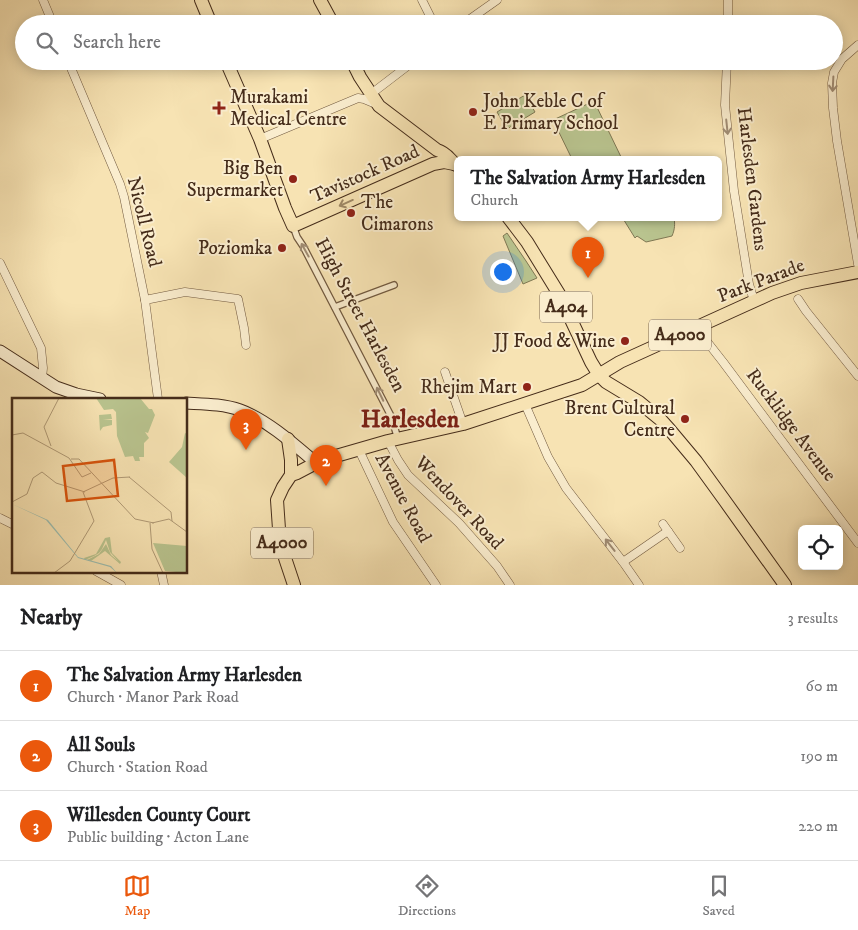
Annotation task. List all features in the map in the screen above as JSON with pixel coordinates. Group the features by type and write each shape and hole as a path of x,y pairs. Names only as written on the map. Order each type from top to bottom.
{"main road":[{"path":"201,0 207,15"},
{"path":"320,0 328,15"},
{"name":"High Street Harlesden","path":"230,70 260,139 293,226"},
{"path":"356,70 379,106 443,152 454,164"},
{"path":"433,164 437,158 438,150"},
{"name":"Tavistock Road","path":"293,226 433,164 444,162 454,165"},
{"name":"A404","path":"511,221 530,247 559,294 591,362 600,375 606,382 639,402 670,430 726,500 785,585"},
{"name":"Park Parade","path":"600,375 620,362 790,286 858,272"},
{"path":"0,351 56,387 95,398"},
{"path":"288,439 292,460 291,475 316,462 393,440 464,424 582,385 600,375"},
{"path":"188,403 218,405 252,415 288,439 316,462"},
{"name":"A4000","path":"291,475 277,500 279,529 285,558 294,585"}],"street":[{"path":"42,0 49,15"},
{"path":"422,0 430,15"},
{"path":"476,15 497,0"},
{"path":"728,0 728,15"},
{"path":"843,58 858,45"},
{"name":"Nicoll Road","path":"72,70 124,197 138,258 158,398"},
{"path":"371,94 402,70"},
{"name":"Harlesden Gardens","path":"727,70 725,105 734,191 749,284 754,301"},
{"path":"835,70 832,83 833,108 858,264"},
{"path":"260,139 358,98 379,106"},
{"name":"High Street Harlesden","path":"293,226 391,416 393,440"},
{"path":"0,263 41,348 42,378"},
{"path":"335,307 394,285"},
{"path":"145,300 186,292 238,299 246,345"},
{"path":"798,299 858,376"},
{"name":"Rucklidge Avenue","path":"697,327 858,543"},
{"path":"446,372 464,424"},
{"path":"525,404 548,457 566,488 623,562 638,585"},
{"name":"Wendover Road","path":"393,440 398,460 408,475 459,523 497,566 510,585"},
{"name":"Avenue Road","path":"359,450 393,522 436,585"},
{"path":"0,518 12,524"},
{"path":"663,524 680,548"},
{"path":"623,562 668,531"},
{"path":"98,572 121,585"},
{"path":"161,572 164,585"}],"green space":[{"path":"525,95 535,112 507,129 497,112"},
{"path":"594,101 621,156 571,156 553,120"},
{"path":"624,221 675,221 672,236 646,242 637,236 635,238"},
{"path":"507,233 537,278 523,284 503,236"}],"place":[{"name":"Murakami Medical Centre","path":"219,108"},
{"name":"John Keble C of E Primary School","path":"473,112"},
{"name":"Big Ben Supermarket","path":"293,179"},
{"name":"The Cimarons","path":"351,213"},
{"name":"Poziomka","path":"282,248"},
{"name":"The Salvation Army Harlesden","path":"588,278"},
{"name":"JJ Food & Wine","path":"625,341"},
{"name":"Rhejim Mart","path":"527,387"},
{"name":"Brent Cultural Centre","path":"685,419"},
{"name":"Willesden County Court","path":"246,450"},
{"name":"All Souls","path":"326,486"}],"district":[{"name":"Harlesden","path":"410,420"}]}
